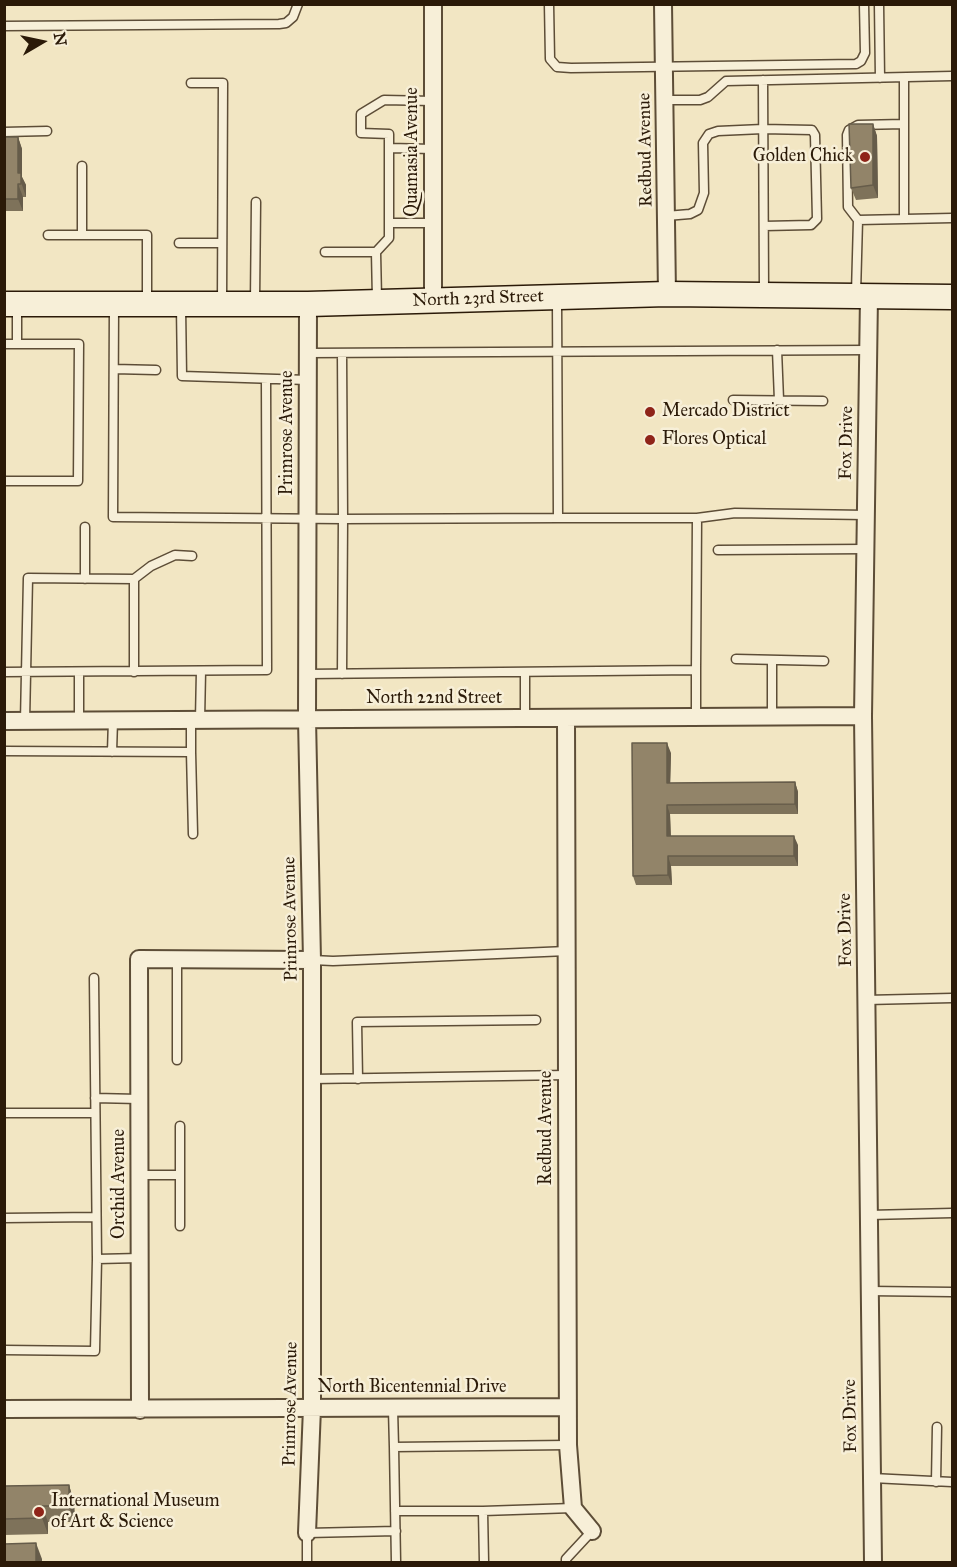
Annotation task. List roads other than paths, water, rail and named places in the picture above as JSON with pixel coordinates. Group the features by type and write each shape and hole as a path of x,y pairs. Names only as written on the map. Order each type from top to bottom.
{"main road":[{"name":"North 23rd Street","path":"11,304 308,304 667,294 952,297"}],"street":[{"name":"Quamasia Avenue","path":"433,4 433,300"},
{"name":"Redbud Avenue","path":"663,4 667,294"},
{"name":"Fox Drive","path":"863,296 868,350 863,716 873,1563"},
{"name":"Primrose Avenue","path":"307,1533 312,1408 312,960 307,719 308,304"},
{"name":"North 22nd Street","path":"4,721 863,716"},
{"name":"Redbud Avenue","path":"566,718 567,1407 573,1508"},
{"name":"Orchid Avenue","path":"140,1410 139,959 177,959"},
{"path":"177,959 312,960"},
{"name":"North Bicentennial Drive","path":"4,1409 567,1407"},
{"path":"573,1508 592,1531"}],"lane":[{"path":"4,26 279,24 286,23 293,17 298,4"},
{"path":"549,4 550,59 557,67 856,64 861,61 865,53 864,4"},
{"path":"879,4 880,78"},
{"path":"664,100 700,100 708,97 726,81 952,76"},
{"path":"904,78 904,219"},
{"path":"763,80 764,295"},
{"path":"191,83 223,83 222,304"},
{"path":"377,302 376,252 389,238 389,134 361,134 361,114 384,100 433,101"},
{"path":"863,296 858,220 851,213 847,201 847,135 849,130 858,125 904,124"},
{"path":"666,216 690,214 698,210 704,194 703,143 709,134 718,131 763,129 812,130 815,135 817,219 811,225 764,226"},
{"path":"4,132 47,131"},
{"path":"389,148 433,148"},
{"path":"82,166 82,235"},
{"path":"255,304 256,201"},
{"path":"858,220 952,218"},
{"path":"389,224 433,223"},
{"path":"48,235 147,235 147,304"},
{"path":"179,243 222,243"},
{"path":"325,252 376,252"},
{"path":"557,297 558,518"},
{"path":"11,304 17,344"},
{"path":"114,304 113,518 308,520 697,518 735,513 866,515"},
{"path":"181,304 182,376 308,380"},
{"path":"4,344 80,344 78,481 4,481"},
{"path":"777,350 779,400"},
{"path":"308,354 868,350"},
{"path":"342,353 342,674"},
{"path":"114,369 156,370"},
{"path":"4,672 267,670 266,379"},
{"path":"733,400 823,401"},
{"path":"696,717 697,518"},
{"path":"85,527 85,579"},
{"path":"718,550 865,549"},
{"path":"25,721 28,578 134,579 152,566 175,555 192,556"},
{"path":"134,579 134,672"},
{"path":"736,659 824,661"},
{"path":"772,660 772,717"},
{"path":"307,674 696,670"},
{"path":"193,834 191,752 201,671"},
{"path":"79,672 79,721"},
{"path":"525,672 525,718"},
{"path":"112,752 113,720"},
{"path":"4,751 191,752"},
{"path":"312,960 567,951"},
{"path":"177,959 177,1059"},
{"path":"4,1350 95,1351 97,1259 94,978"},
{"path":"866,1000 952,998"},
{"path":"358,1079 357,1022 536,1020"},
{"path":"312,1079 567,1075"},
{"path":"94,1098 139,1099"},
{"path":"4,1113 95,1113"},
{"path":"180,1126 180,1226"},
{"path":"139,1175 180,1175"},
{"path":"869,1215 952,1213"},
{"path":"4,1218 96,1217"},
{"path":"97,1259 140,1258"},
{"path":"869,1291 952,1292"},
{"path":"393,1408 396,1563"},
{"path":"936,1482 937,1427"},
{"path":"394,1447 568,1444"},
{"path":"872,1479 952,1482"},
{"path":"395,1511 573,1508"},
{"path":"483,1511 484,1563"},
{"path":"307,1563 307,1533 396,1531"},
{"path":"566,1563 566,1559 592,1531"}],"place":[{"name":"Golden Chick","path":"865,157"},
{"name":"Mercado District","path":"650,412"},
{"name":"Flores Optical","path":"650,440"},
{"name":"International Museum of Art & Science","path":"39,1512"}]}
